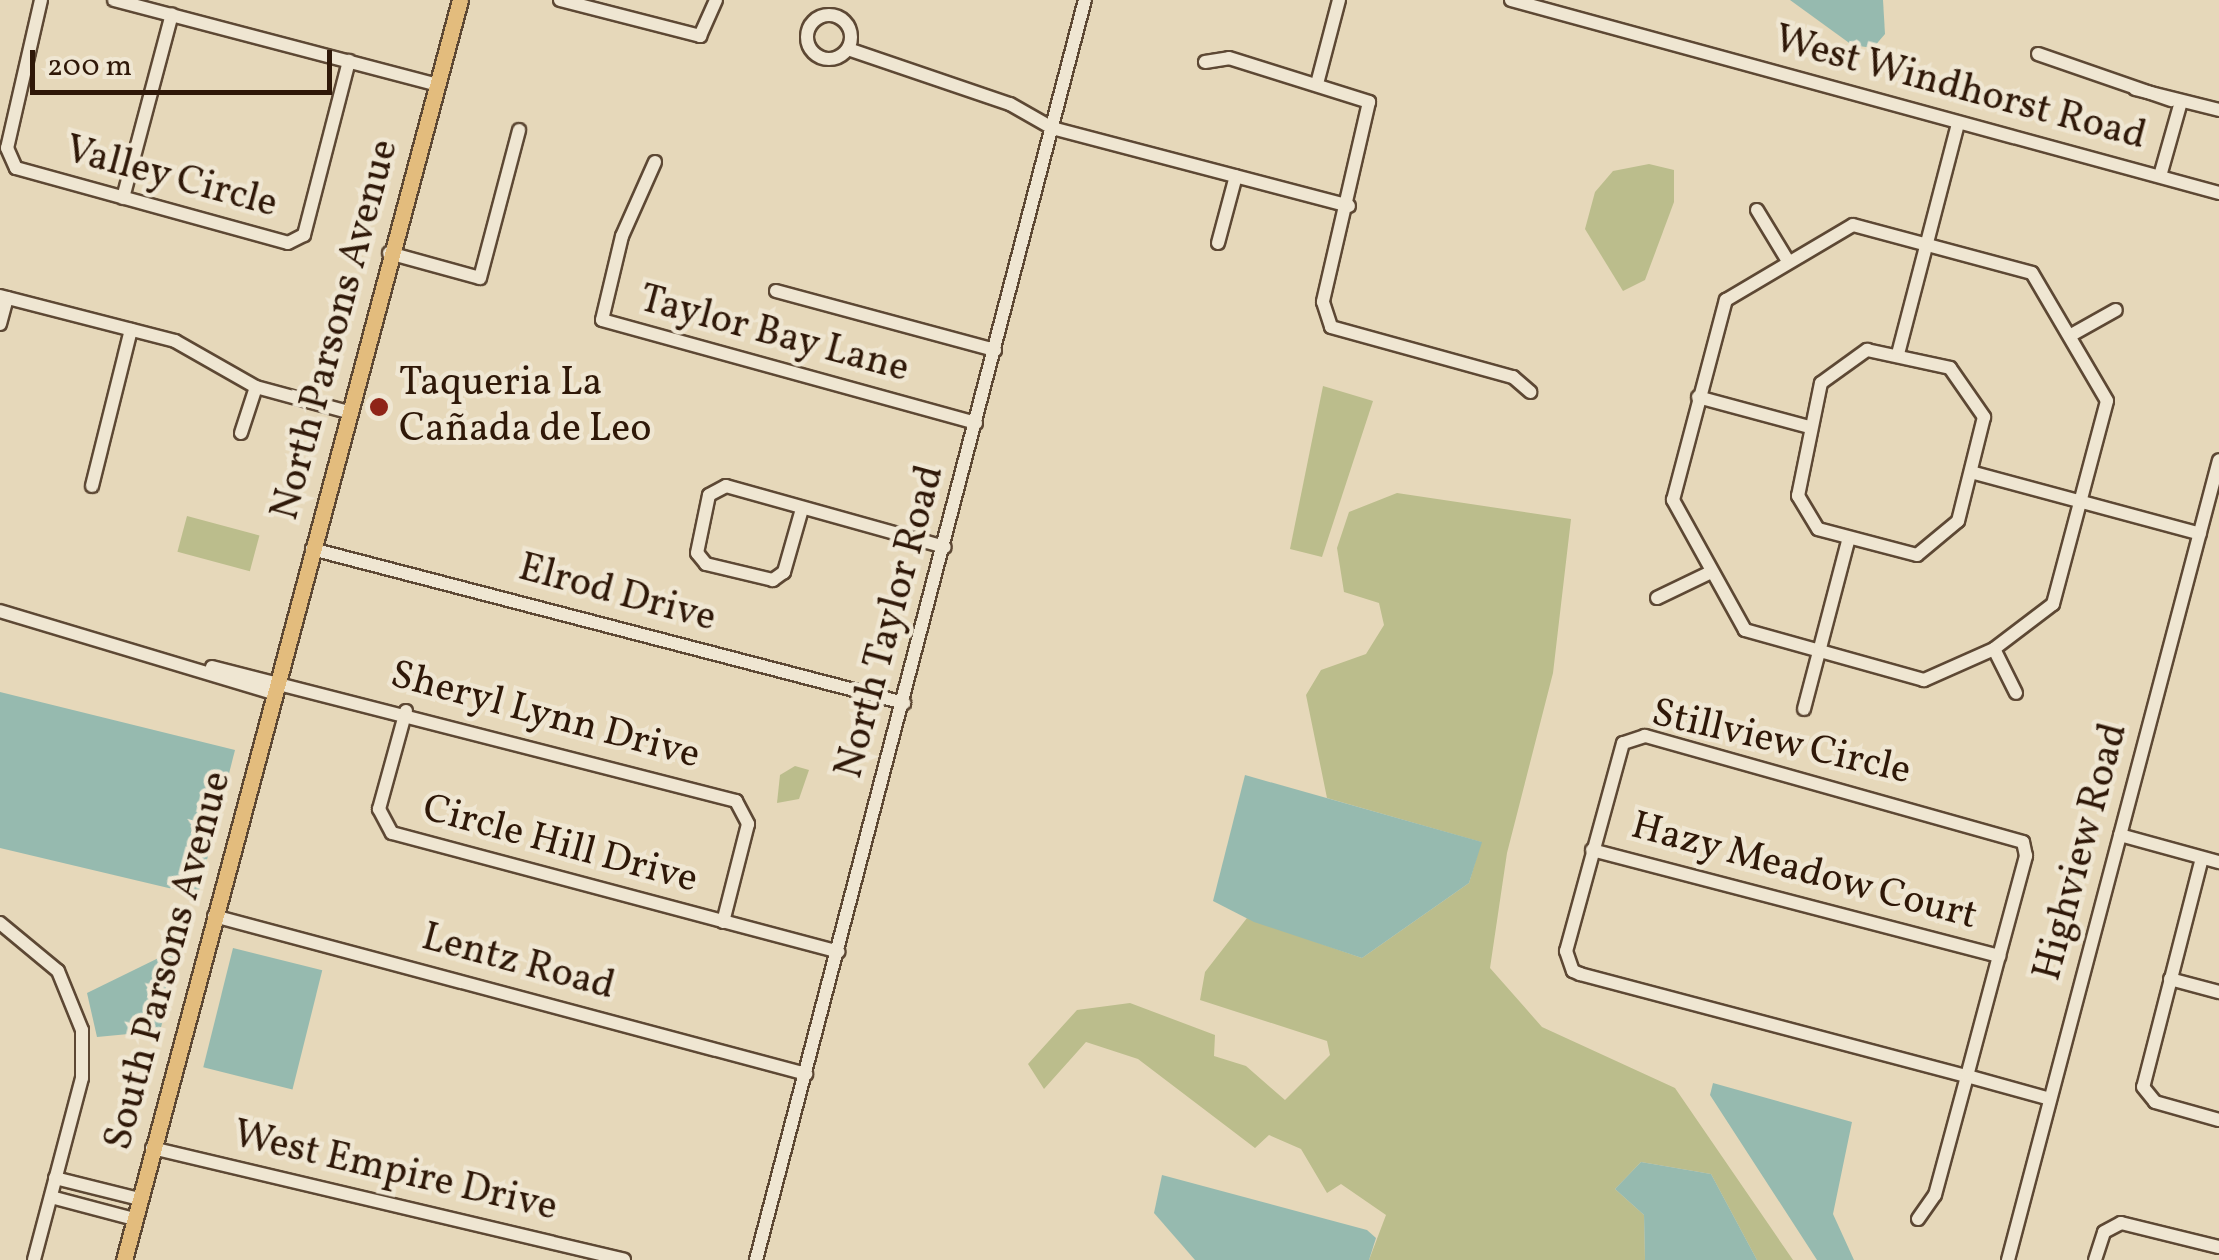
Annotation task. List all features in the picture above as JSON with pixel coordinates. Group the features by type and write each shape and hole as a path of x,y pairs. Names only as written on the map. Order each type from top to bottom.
{"main road":[{"name":"North Parsons Avenue","path":"276,686 460,0"},
{"name":"South Parsons Avenue","path":"124,1260 276,686"}],"street":[{"name":"Valley Circle","path":"41,0 8,156 23,172 288,243 304,235 349,61"},
{"path":"114,0 435,84"},
{"path":"560,0 700,36 716,0"},
{"name":"North Taylor Road","path":"756,1260 1085,0"},
{"path":"1318,80 1339,0"},
{"name":"West Windhorst Road","path":"1512,0 1539,4 2219,193"},
{"path":"123,198 172,14"},
{"path":"848,48 894,72 1010,104 1052,128 1349,206"},
{"path":"2038,54 2135,89 2219,110"},
{"path":"1205,62 1230,58 1318,80 1358,92 1371,110 1323,302 1331,327 1513,377 1530,392"},
{"path":"2160,176 2176,101"},
{"path":"1898,354 1958,123"},
{"path":"390,253 480,278 519,130"},
{"name":"Taylor Bay Lane","path":"656,162 622,236 602,320 976,423"},
{"path":"1218,243 1236,176"},
{"path":"1756,210 1788,261"},
{"path":"1853,225 2032,273 2073,334 2107,400 2053,604 1994,649 1924,680 1745,630 1673,500 1726,300 1788,261 1853,225"},
{"path":"776,291 995,350"},
{"path":"0,324 4,297 198,351 256,387 348,412"},
{"path":"2073,334 2116,310"},
{"path":"92,486 130,330"},
{"path":"1867,350 1898,354 1967,381 1984,418 1951,536 1918,555 1848,541 1818,529 1798,496 1809,427 1831,369 1867,350"},
{"path":"240,433 256,387"},
{"path":"1698,397 1809,427"},
{"name":"Highview Road","path":"2008,1260 2219,460"},
{"path":"1972,472 2200,534"},
{"path":"802,509 784,572 772,580 706,564 697,553 718,487 802,509 944,547"},
{"path":"1804,709 1848,541"},
{"name":"Elrod Drive","path":"312,548 904,703"},
{"path":"1657,598 1711,572"},
{"name":"Sheryl Lynn Drive","path":"0,611 276,686 406,711 736,800 748,824 723,922"},
{"path":"1994,649 2016,693"},
{"name":"Circle Hill Drive","path":"406,711 379,809 386,829 838,952"},
{"name":"Stillview Circle","path":"1967,1076 2026,856 2018,836 1664,740 1623,743 1566,951 1574,970 1967,1076 2050,1098"},
{"path":"2120,835 2219,862"},
{"name":"Hazy Meadow Court","path":"1592,850 1999,956"},
{"path":"2202,858 2144,1076 2148,1096 2219,1120"},
{"name":"Lentz Road","path":"214,916 806,1074"},
{"path":"0,923 58,971 82,1030 82,1078 34,1260"},
{"path":"2170,979 2219,992"},
{"path":"1918,1219 1936,1196 1967,1076"},
{"name":"West Empire Drive","path":"152,1148 624,1260"},
{"path":"56,1178 139,1199"},
{"path":"50,1197 134,1218"},
{"path":"2095,1260 2113,1226 2219,1248"}],"green space":[{"path":"1649,164 1674,170 1674,202 1645,280 1623,291 1585,229 1595,192 1613,171"},
{"path":"1323,386 1373,401 1322,557 1290,549"},
{"path":"1397,493 1571,519 1553,673 1507,853 1490,968 1542,1027 1675,1088 1793,1260 1757,1260 1711,1174 1641,1162 1615,1189 1644,1215 1645,1260 1369,1260 1386,1215 1341,1184 1327,1193 1301,1149 1269,1135 1255,1148 1138,1059 1086,1042 1044,1089 1028,1064 1077,1010 1130,1003 1215,1035 1214,1056 1246,1066 1285,1100 1330,1055 1327,1041 1200,1000 1205,972 1247,918 1362,958 1469,883 1481,842 1327,798 1306,695 1321,670 1366,654 1384,625 1379,603 1344,592 1337,548 1349,512"},
{"path":"187,516 259,535 250,571 177,552"},
{"path":"795,766 809,770 799,799 777,803 780,775"}],"water":[{"path":"1790,0 1883,0 1885,34 1873,48 1852,45"},
{"path":"0,692 235,750 198,895 0,848"},
{"path":"1245,775 1482,842 1469,883 1362,958 1254,922 1213,901"},
{"path":"183,946 160,1031 97,1037 87,993"},
{"path":"233,948 322,970 293,1090 203,1067"},
{"path":"1713,1083 1852,1122 1833,1214 1854,1260 1817,1260 1710,1095"},
{"path":"1641,1162 1711,1174 1757,1260 1645,1260 1644,1215 1615,1189"},
{"path":"1162,1175 1367,1230 1376,1238 1369,1260 1195,1260 1154,1213"}],"place":[{"name":"Taqueria La Cañada de Leo","path":"379,407"}]}
